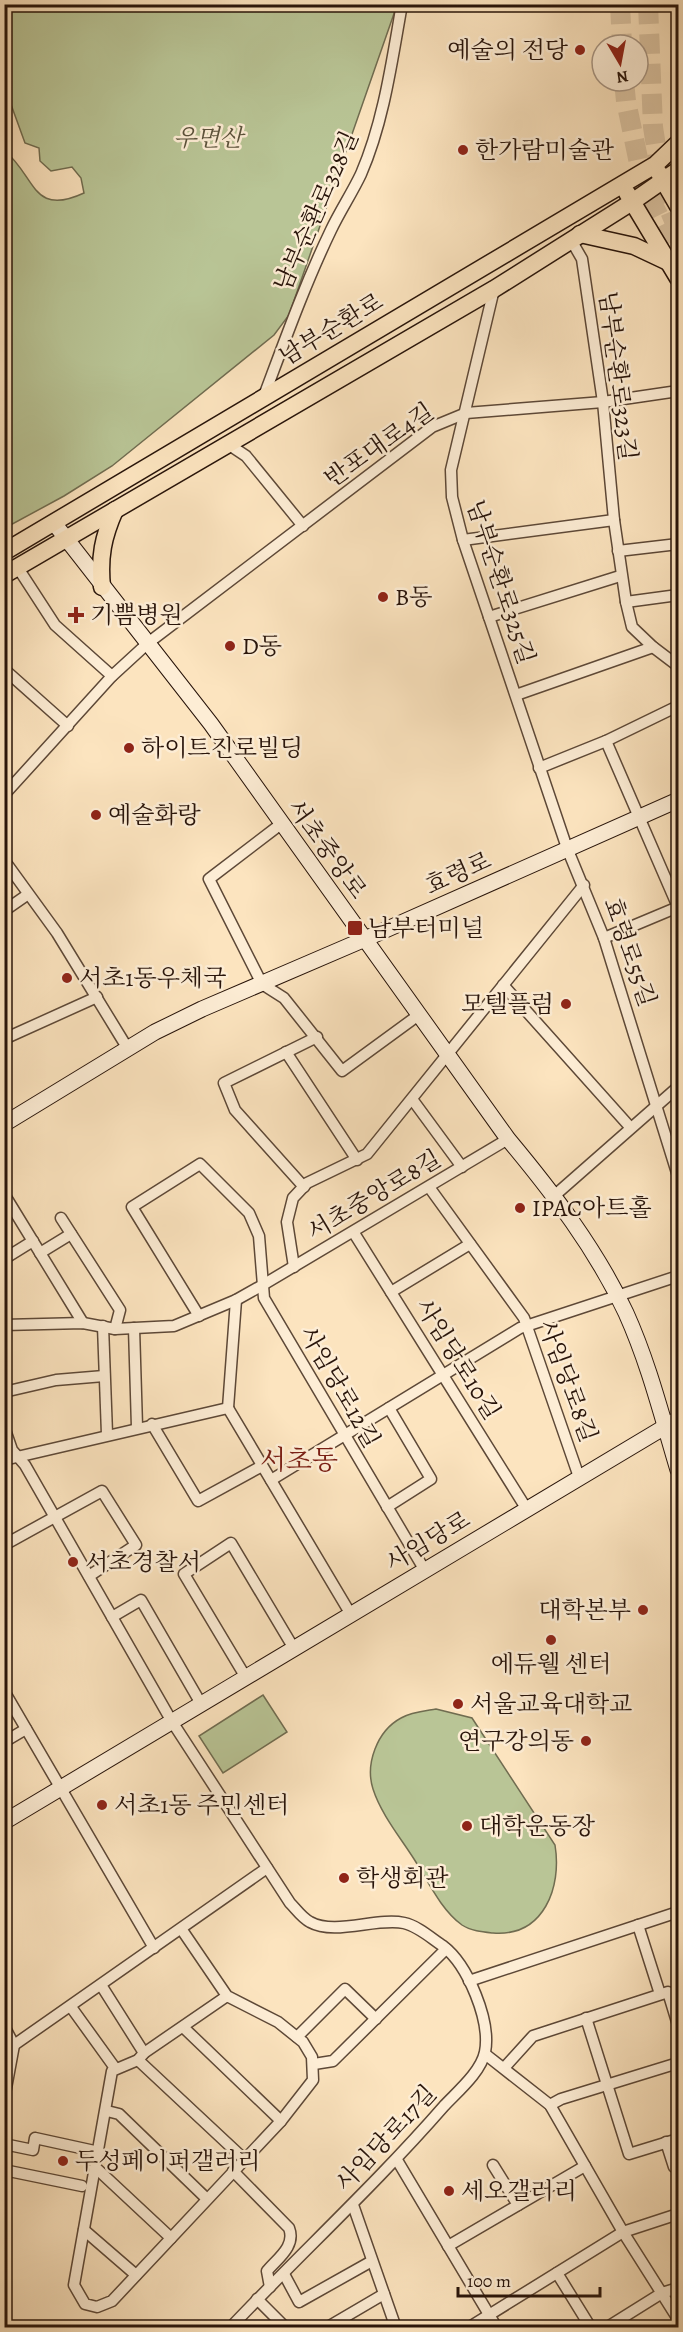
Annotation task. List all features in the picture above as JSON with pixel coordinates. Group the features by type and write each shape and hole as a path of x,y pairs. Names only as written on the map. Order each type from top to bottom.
{"main road":[{"name":"남부순환로","path":"4,552 655,165 678,143"},
{"path":"655,165 678,206"},
{"name":"남부순환로","path":"11,572 494,289 632,202 678,170"},
{"path":"621,185 674,267"},
{"path":"576,237 634,246 674,267"},
{"path":"102,587 100,562 102,542 122,506 118,484"},
{"name":"서초중앙로","path":"54,522 102,587 211,724 281,824 448,1052 508,1139 554,1196 595,1257 617,1296 640,1349 678,1470"},
{"name":"효령로","path":"4,1124 155,1032 202,1009 366,939 678,800"},
{"name":"사임당로","path":"4,1822 171,1719 678,1419"}],"street":[{"name":"남부순환로328길","path":"264,396 292,318 331,231 361,174 370,148 392,60 402,4"},
{"name":"남부순환로323길","path":"576,237 582,259 603,402 620,576 626,602 633,627 653,648 678,666"},
{"name":"남부순환로325길","path":"494,289 451,470 452,497 463,540 567,848"},
{"name":"반포대로4길","path":"4,795 112,676 147,643 432,427 466,413 603,402 678,392"},
{"path":"228,444 246,456 303,526"},
{"path":"463,540 614,520"},
{"path":"618,551 678,544"},
{"name":"남부순환로","path":"11,572 55,625 112,676"},
{"path":"489,616 620,576"},
{"path":"626,602 678,595"},
{"path":"516,695 653,648"},
{"path":"4,669 68,726"},
{"path":"539,768 606,741 678,706"},
{"path":"604,938 678,907 606,741"},
{"path":"281,824 209,879 262,984 284,998 342,1071 420,1014"},
{"name":"효령로55길","path":"567,848 604,938 658,1105 678,1176"},
{"path":"4,860 27,895 57,933 128,1049"},
{"path":"294,1267 287,1222 293,1198 304,1187 367,1154 584,885"},
{"path":"4,911 27,895"},
{"path":"503,985 630,1127"},
{"path":"4,1039 97,997"},
{"path":"304,1187 235,1110 224,1083 316,1037"},
{"path":"286,1052 357,1160"},
{"path":"554,1196 678,1087"},
{"path":"412,1099 462,1167"},
{"name":"서초중앙로8길","path":"4,1325 83,1323 115,1329 174,1326 236,1300 354,1233 508,1139"},
{"path":"199,1316 132,1207 200,1164 249,1213 259,1236 261,1286"},
{"name":"사임당로8길","path":"429,1187 527,1325 579,1477"},
{"path":"4,1194 83,1323"},
{"path":"61,1218 120,1310 115,1329"},
{"name":"사임당로10길","path":"354,1233 526,1508"},
{"path":"40,1253 71,1234"},
{"path":"4,1259 33,1241"},
{"path":"391,1292 470,1244"},
{"path":"271,1480 527,1325 678,1276"},
{"name":"사임당로12길","path":"261,1286 264,1299 424,1569"},
{"path":"236,1300 228,1408 350,1613"},
{"path":"103,1326 107,1434"},
{"path":"134,1328 137,1427"},
{"path":"4,1392 56,1380 104,1376"},
{"path":"4,1460 137,1427 228,1408"},
{"path":"387,1507 431,1479 389,1408"},
{"path":"152,1424 198,1501 262,1466"},
{"path":"4,1427 12,1450 18,1456 54,1516 171,1719 290,1903 310,1922 335,1926 402,1923 415,1927 446,1949 469,1981 484,2023 485,2054 550,2105 623,2232 678,2319"},
{"path":"4,1545 102,1491 136,1545 89,1576"},
{"path":"245,1676 184,1574 231,1543 293,1647"},
{"path":"112,1617 141,1600 200,1702"},
{"path":"4,1691 59,1789 154,1948"},
{"path":"4,1742 26,1729"},
{"path":"14,2045 182,1930 267,1868"},
{"path":"469,1981 678,1912"},
{"path":"638,1926 660,1994"},
{"path":"182,1930 227,1996 278,2022 310,2050 314,2064 311,2085 281,2121 112,2301 97,2307 85,2304 74,2285 107,2111 112,2071 141,2056 227,1996"},
{"path":"314,2064 333,2061 446,1949"},
{"path":"101,1985 141,2056 244,2159"},
{"path":"297,2037 345,1989 376,2019"},
{"path":"504,2068 534,2036 668,1992 678,2025"},
{"path":"71,2007 115,2068"},
{"path":"586,2018 629,2154 678,2139"},
{"path":"4,2026 14,2045 4,2098"},
{"path":"183,2027 281,2121"},
{"name":"사임당로17길","path":"230,2328 397,2160 471,2075 485,2054"},
{"path":"550,2105 678,2062"},
{"path":"107,2111 119,2114 207,2199"},
{"path":"4,2144 33,2150 35,2138 99,2152"},
{"path":"666,2142 674,2167"},
{"path":"397,2160 497,2328"},
{"path":"493,2165 518,2205"},
{"path":"448,2246 585,2166"},
{"path":"96,2168 171,2238"},
{"path":"4,2170 82,2186"},
{"path":"233,2171 289,2228 292,2234 291,2243 267,2271 270,2287"},
{"path":"353,2205 396,2328"},
{"path":"468,2328 623,2232 678,2214"},
{"path":"84,2230 136,2275"},
{"path":"284,2274 299,2302 372,2261"},
{"path":"557,2273 591,2328"},
{"path":"606,2328 662,2293 678,2288"},
{"path":"326,2328 384,2294"},
{"path":"257,2299 286,2328"}],"green space":[{"name":"우면산","path":"7,5 397,5 289,315 274,335 112,466 64,496 5,528 5,151 44,197 54,200 67,199 84,193 81,178 72,167 51,171 40,161 39,148 25,143 5,88 4,50 11,32 6,16"},
{"path":"263,1695 287,1732 223,1773 199,1736"},
{"name":"대학운동장","path":"436,1709 472,1718 555,1845 555,1877 552,1892 537,1918 525,1927 511,1932 493,1933 473,1930 454,1919 435,1895 376,1798 371,1779 372,1759 385,1731 401,1718 413,1713"}],"tunnel":[{"path":"620,4 621,33"},
{"path":"648,4 653,127 664,197 678,230"},
{"path":"625,93 644,187 678,254"}],"place":[{"name":"예술의 전당","path":"580,50"},
{"name":"한가람미술관","path":"463,150"},
{"name":"B동","path":"383,597"},
{"name":"기쁨병원","path":"76,615"},
{"name":"D동","path":"230,646"},
{"name":"하이트진로빌딩","path":"129,748"},
{"name":"예술화랑","path":"96,815"},
{"name":"남부터미널","path":"355,928"},
{"name":"서초1동우체국","path":"67,978"},
{"name":"모텔플럼","path":"566,1004"},
{"name":"IPAC아트홀","path":"520,1208"},
{"name":"서초경찰서","path":"73,1562"},
{"name":"대학본부","path":"643,1610"},
{"name":"에듀웰 센터","path":"551,1640"},
{"name":"서울교육대학교","path":"458,1704"},
{"name":"연구강의동","path":"586,1741"},
{"name":"서초1동 주민센터","path":"102,1805"},
{"name":"대학운동장","path":"467,1826"},
{"name":"학생회관","path":"344,1878"},
{"name":"두성페이퍼갤러리","path":"63,2161"},
{"name":"세오갤러리","path":"449,2191"}],"district":[{"name":"서초동","path":"299,1460"}]}
